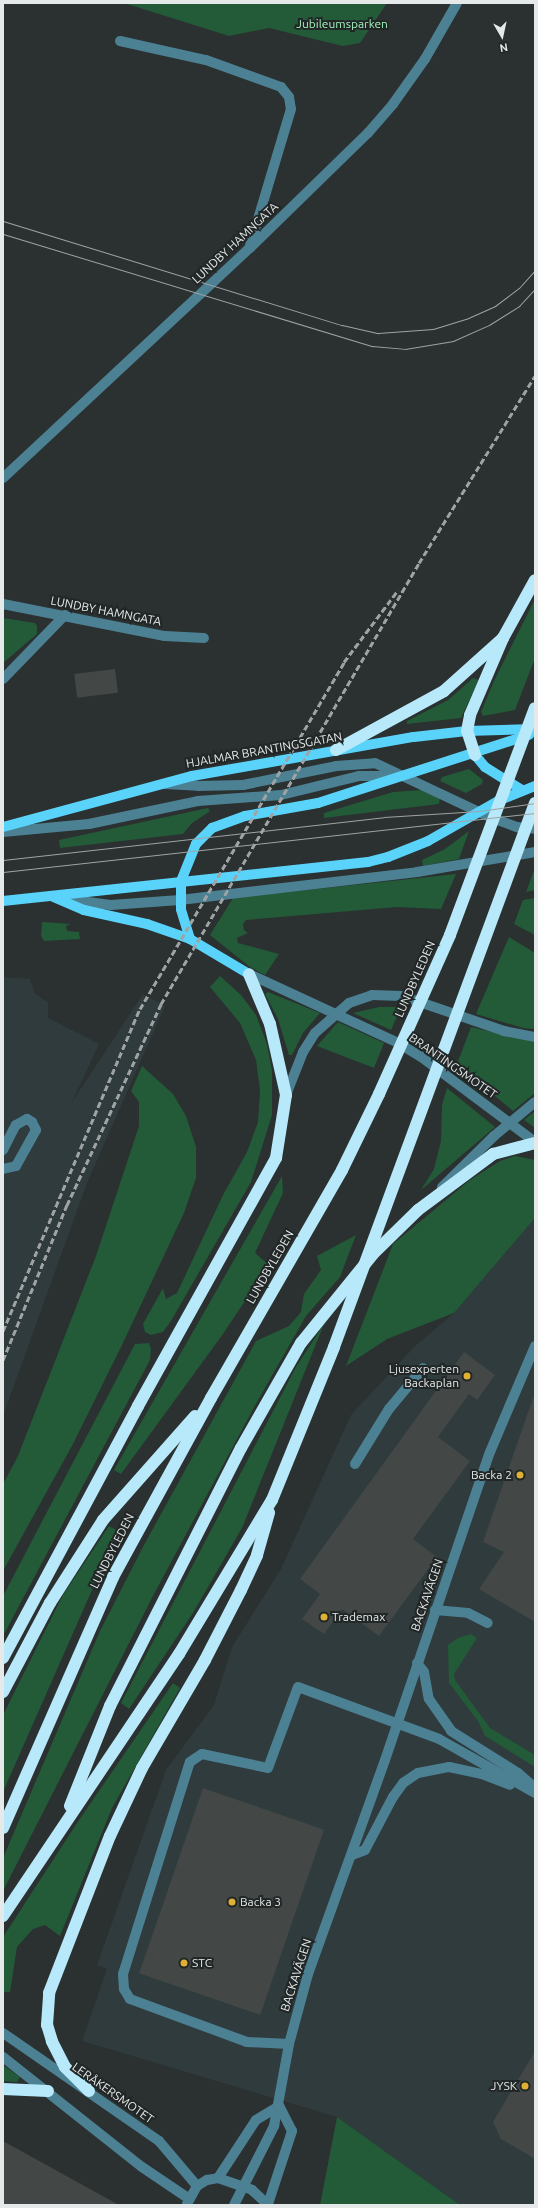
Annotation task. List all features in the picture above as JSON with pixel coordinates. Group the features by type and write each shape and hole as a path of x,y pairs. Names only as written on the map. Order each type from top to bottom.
{"highway":[{"path":"475,755 467,731 474,705 503,638 535,580"},
{"path":"336,750 444,691 503,638"},
{"name":"LUNDBYLEDEN","path":"3,1828 113,1576 211,1398 342,1170 379,1094 450,935 535,708"},
{"path":"89,2091 65,2067 52,2041 47,2025 50,1993 110,1836 142,1768 205,1660 257,1555 272,1500 334,1347 535,803"},
{"path":"3,1658 138,1406 266,1181 276,1158 281,1139 286,1095 270,1024 249,974"},
{"path":"61,1829 110,1706 260,1415 301,1343 330,1305 388,1238 418,1210 493,1154 535,1143"},
{"path":"3,1692 50,1603 103,1520 211,1398"},
{"path":"3,1916 179,1654 272,1500"},
{"path":"3,2090 48,2091"}],"main road":[{"name":"HJALMAR BRANTINGSGATAN","path":"3,827 160,784 336,750 414,737 467,731 535,729"},
{"path":"190,939 183,919 180,900 181,881 186,865 200,838 218,825 245,816 318,803 475,755 535,733"},
{"path":"475,755 485,767 522,790"},
{"path":"3,901 181,881 347,866 382,859 428,841 479,811 522,790 535,786"},
{"path":"51,896 78,908 147,924 190,939 249,974"}],"street":[{"name":"LUNDBY HAMNGATA","path":"3,478 250,248 368,133 393,104 425,59 457,3"},
{"path":"120,41 206,60 281,87 289,97 291,109 250,248"},
{"name":"LUNDBY HAMNGATA","path":"3,604 65,615 165,636 204,638"},
{"path":"3,679 65,615"},
{"path":"160,784 198,786 243,785 360,763 375,762 479,811 518,827 535,829"},
{"path":"3,832 89,824 198,801 281,795 359,776 404,776"},
{"path":"51,896 91,904 111,905 180,900 417,872 535,852"},
{"name":"BRANTINGSMOTET","path":"249,974 336,1013 420,1056 535,1143"},
{"path":"286,1095 303,1052 315,1033 336,1013 354,1001 387,994 402,996 504,1031 535,1037"},
{"path":"418,1210 510,1123 535,1102"},
{"path":"3,1150 16,1125 27,1119 32,1122 36,1130 16,1166 3,1169"},
{"name":"BACKAVÄGEN","path":"234,2205 274,2126 279,2106 289,2044 308,1974 352,1855 501,1421 535,1346"},
{"path":"355,1464 389,1409 423,1368"},
{"path":"435,1610 468,1613 488,1623"},
{"path":"417,1663 424,1672 429,1699 451,1731 518,1773 535,1789"},
{"path":"289,2044 247,2042 130,1999 124,1989 123,1974 190,1762 202,1754 268,1768 298,1687 439,1739 535,1794"},
{"path":"352,1855 365,1850 393,1797 403,1783 427,1769 449,1767 466,1769 535,1794"},
{"name":"LERÅKERSMOTET","path":"3,2034 89,2091 159,2141 197,2186"},
{"path":"3,2057 188,2202 197,2186 207,2180 218,2178 243,2186 261,2196 268,2205"},
{"path":"218,2178 256,2120 279,2106 292,2131 268,2205"}],"shaded area":[{"path":"3,977 30,979 35,994 48,1002 48,1018 99,1044 72,1102 143,994 165,1006 87,1183 3,1416"},
{"path":"535,1218 535,2205 460,2205 337,2117 82,2041 107,1969 97,1965 166,1770 214,1705 232,1647 281,1569 351,1415 415,1346 454,1313"}],"green space":[{"name":"Jubileumsparken","path":"124,3 387,3 360,43 343,46 269,28 229,36"},
{"path":"535,599 535,658 515,710 483,716 481,712 494,681"},
{"path":"3,618 35,623 37,626 37,634 3,663"},
{"path":"473,678 479,680 461,718 407,724 407,721 448,700"},
{"path":"469,769 483,780 482,784 466,793 440,781 442,777"},
{"path":"422,790 440,797 439,804 324,818 324,813 393,792"},
{"path":"208,808 210,811 191,824 183,834 60,848 59,840"},
{"path":"469,831 459,859 423,866 422,860 445,849"},
{"path":"535,868 535,890 526,892"},
{"path":"456,874 441,909 397,907 246,920 243,924 244,930 248,933 237,938 238,943 279,954 265,975 250,967 210,935 233,898"},
{"path":"535,898 535,935 514,924 523,900"},
{"path":"42,922 71,924 66,926 67,931 79,932 80,939 44,941 41,936"},
{"path":"509,937 535,953 535,1029 523,1028 476,1014"},
{"path":"220,976 241,995 256,1015 267,1044 272,1071 272,1115 251,1182 171,1321 163,1332 151,1335 145,1332 143,1324 163,1288 166,1299 177,1293 223,1195 247,1152 258,1122 260,1090 256,1060 240,1023 210,987"},
{"path":"268,992 320,1013 303,1033 292,1055 289,1055 278,1019 265,994"},
{"path":"379,1007 401,1007 391,1030 353,1013"},
{"path":"338,1022 384,1043 374,1068 317,1046"},
{"path":"471,1027 535,1042 535,1093 513,1111 457,1064"},
{"path":"142,1066 173,1094 186,1116 196,1147 196,1178 184,1213 122,1345 73,1444 3,1571 3,1484 18,1456 96,1256 139,1126 139,1102 131,1091"},
{"path":"447,1088 495,1127 421,1190 434,1169 441,1141 442,1105"},
{"path":"535,1111 535,1128 524,1120"},
{"path":"515,1156 535,1160 535,1218 454,1313 387,1339 346,1366 393,1244 470,1180 500,1161"},
{"path":"282,1176 283,1193 255,1253 269,1265 223,1334 121,1474 114,1470"},
{"path":"356,1235 340,1277 306,1316 257,1402 154,1594 3,1891 3,1858 100,1631 144,1545 256,1341 289,1326 301,1312 304,1294 321,1270 317,1256"},
{"path":"324,1324 242,1528 193,1613 129,1709 121,1703 296,1367"},
{"path":"149,1343 151,1349 150,1360 3,1636 3,1596 135,1344"},
{"path":"109,1526 118,1531 3,1792 3,1715 63,1595"},
{"path":"471,1634 477,1638 454,1674 455,1680 490,1728 535,1755 535,1767 485,1736 478,1721 449,1683 448,1645 458,1638"},
{"path":"173,1683 180,1688 112,1808 60,1936 45,1925 33,1929 17,1947 10,1992 3,1992 3,1937 77,1823"},
{"path":"3,2065 20,2077 17,2082 3,2081"},
{"path":"337,2117 460,2205 320,2205"}],"building":[{"path":"115,669 118,693 77,698 74,674"},
{"path":"464,1352 495,1375 477,1400 469,1394 438,1437 470,1461 413,1539 437,1557 379,1636 342,1609 324,1634 302,1619 320,1594 300,1579"},
{"name":"Backa 2","path":"533,1398 535,1398 535,1622 479,1589 504,1552 483,1542"},
{"name":"Backa 3","path":"203,1788 324,1830 260,2015 139,1973"},
{"name":"JYSK","path":"535,2051 535,2159 501,2139 493,2122"},
{"path":"3,2141 119,2205 3,2205"}],"tram line":[{"path":"3,221 342,325 378,333 433,329 466,319 495,306 519,288 535,270"},
{"path":"3,234 372,346 405,349 453,341 489,325 519,306 535,289"},
{"path":"3,860 384,817 479,811 535,803"},
{"path":"3,872 535,813"}],"railway":[{"path":"3,1360 67,1205 161,1004 419,563 535,376"},
{"path":"3,1331 140,1009 344,662 398,590"}],"place":[{"name":"Ljusexperten Backaplan","path":"467,1376"},
{"name":"Backa 2","path":"520,1475"},
{"name":"Trademax","path":"324,1617"},
{"name":"Backa 3","path":"232,1902"},
{"name":"STC","path":"184,1963"},
{"name":"JYSK","path":"525,2086"}]}
